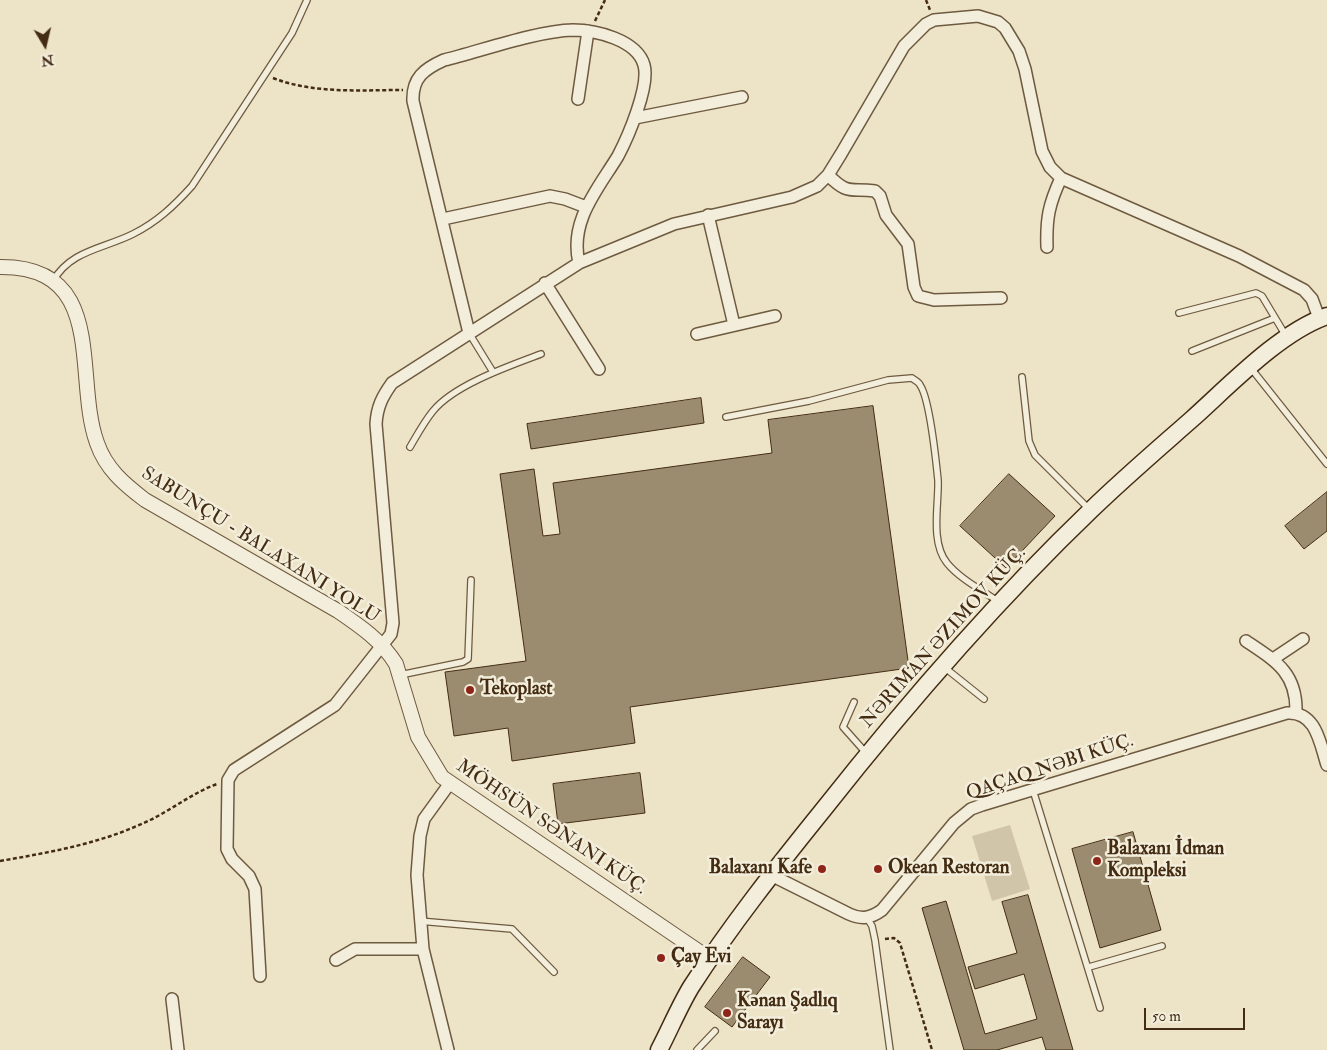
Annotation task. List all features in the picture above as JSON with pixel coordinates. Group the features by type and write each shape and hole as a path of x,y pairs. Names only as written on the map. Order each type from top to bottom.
{"main road":[{"name":"NƏRIMAN ƏZIMOV KÜÇ.","path":"659,1050 690,990 710,959 771,875 867,754 1001,603 1090,510 1250,367 1287,338 1323,317"}],"street":[{"path":"260,976 255,889 249,876 232,859 227,849 228,780 234,770 335,705 391,634 393,623 382,511 376,409 382,397 392,383 579,263 667,226 792,197 816,186 828,175 895,59 915,34 934,20 978,16 998,22 1005,28 1019,51 1026,69 1042,151 1050,167 1061,178 1239,256 1304,290 1323,317"},
{"path":"578,99 588,31"},
{"path":"469,333 413,101 412,90 416,80 428,68 444,60 551,33 588,31 628,46 639,55 645,72 642,96 635,118 619,154 586,207 575,247 579,263"},
{"path":"635,118 742,97"},
{"path":"828,175 840,187 848,191 875,191 880,196 886,215 908,244 914,287 918,296 934,300 1000,298"},
{"path":"1047,246 1046,220 1050,201 1061,178"},
{"path":"443,219 550,196 565,199 586,207"},
{"path":"708,215 734,325"},
{"path":"0,267 25,270 52,281"},
{"name":"MÖHSÜN SƏNANI KÜÇ.","path":"52,281 64,292 77,313 82,329 94,434 102,456 111,471 145,500 338,611 368,632 390,655 400,675 418,737 435,768 450,783 710,959"},
{"path":"546,283 599,370"},
{"path":"697,334 775,316"},
{"path":"1273,659 1303,639"},
{"path":"1246,641 1273,659 1290,678 1296,699 1296,712 1305,716 1315,728 1327,765"},
{"name":"QAÇAQ NƏBI KÜÇ.","path":"867,918 882,910 961,816 971,809 1275,716 1296,712"},
{"path":"448,1050 423,949 419,921 417,875 420,836 424,819 450,783"},
{"path":"771,875 849,914 859,918 867,918"},
{"path":"336,960 355,949 423,949"},
{"path":"172,999 178,1050"}],"lane":[{"path":"52,281 59,270 72,258 132,235 159,220 178,202 192,186 292,33 307,0"},
{"path":"1179,313 1256,293 1262,296 1287,338"},
{"path":"1192,350 1275,318"},
{"path":"469,333 493,372"},
{"path":"410,447 438,406 493,372 540,354"},
{"path":"1250,367 1327,464"},
{"path":"1022,377 1029,441 1035,455 1090,510"},
{"path":"726,418 810,401 888,380 912,378 920,384 926,398 938,478 940,551 946,562 958,573 1001,603"},
{"path":"400,675 463,662 468,658 471,580"},
{"path":"944,667 984,699"},
{"path":"854,702 842,727 867,754"},
{"path":"1033,790 1089,967 1100,1008"},
{"path":"867,918 872,926 875,940 890,1050"},
{"path":"419,921 512,929 554,972"},
{"path":"1089,967 1162,946"},
{"path":"697,1050 715,1031"}],"path":[{"path":"588,31 601,12 605,0"},
{"path":"265,75 293,86 320,89 412,90"},
{"path":"0,861 54,852 108,838 151,820 213,785 228,780"},
{"path":"875,940 894,938 900,943 932,1050"}],"shaded area":[{"path":"1010,825 1030,889 992,901 972,836"}],"building":[{"path":"701,398 704,423 531,449 527,424"},
{"path":"873,406 909,668 630,707 635,743 512,761 508,728 454,736 445,672 526,661 500,474 534,469 543,536 560,534 553,483 772,453 768,420"},
{"path":"1009,474 1055,516 1006,568 960,526"},
{"path":"1327,492 1327,531 1304,549 1285,526"},
{"path":"640,773 645,813 558,824 553,784"},
{"path":"1133,832 1161,930 1100,948 1072,849"},
{"path":"1028,895 1073,1050 1046,1050 1042,1037 997,1050 964,1050 922,908 946,901 985,1034 1037,1019 1024,974 975,989 968,967 1017,953 1002,902"},
{"path":"743,957 770,977 732,1027 705,1007"}],"place":[{"name":"Tekoplast","path":"470,690"},
{"name":"Balaxanı İdman Kompleksi","path":"1097,861"},
{"name":"Balaxanı Kafe","path":"822,869"},
{"name":"Okean Restoran","path":"878,869"},
{"name":"Çay Evi","path":"661,958"},
{"name":"Kənan Şadlıq Sarayı","path":"727,1013"}]}
